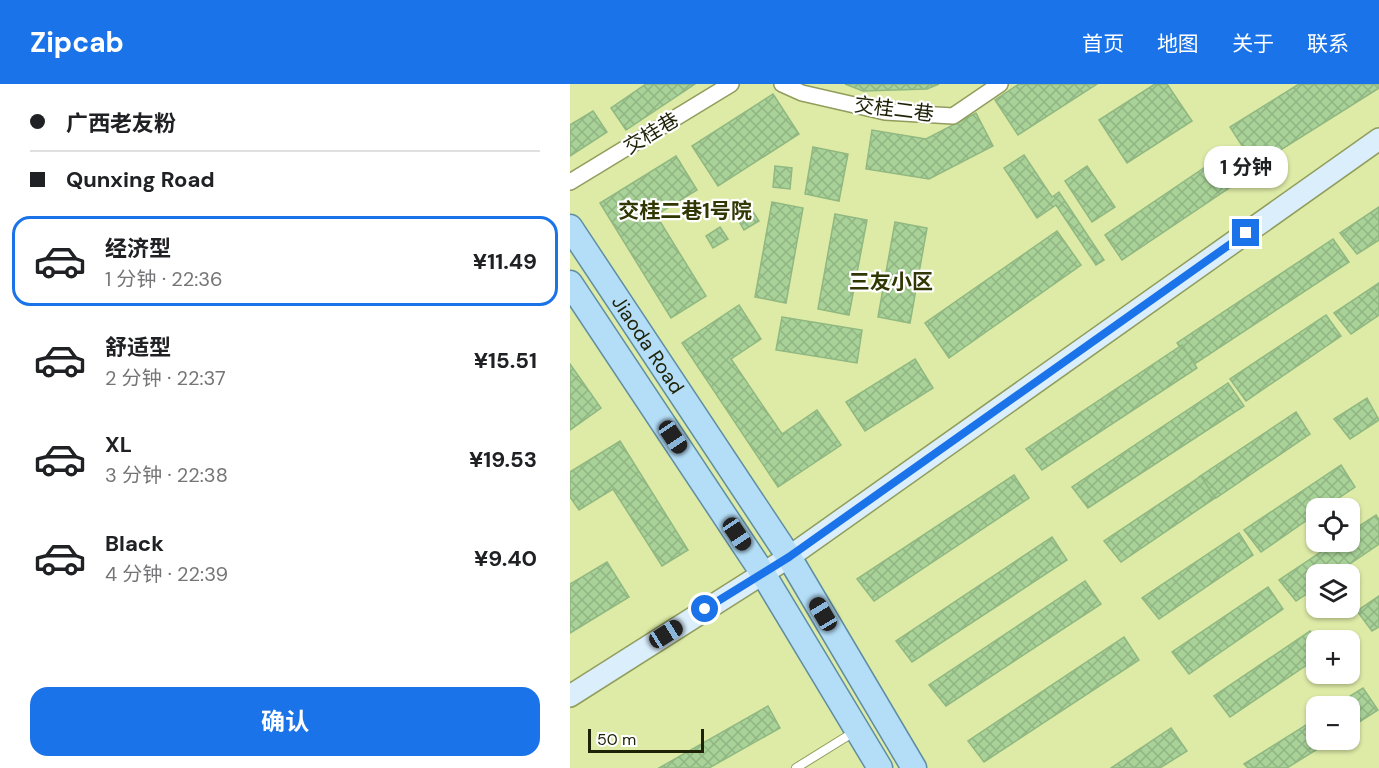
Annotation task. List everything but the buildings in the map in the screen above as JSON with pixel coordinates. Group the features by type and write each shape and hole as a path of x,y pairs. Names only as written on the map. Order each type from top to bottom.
{"main road":[{"name":"Jiaoda Road","path":"570,227 789,557 914,768"},
{"name":"Jiaoda Road","path":"570,283 762,572 880,768"}],"street":[{"name":"交桂巷","path":"570,182 731,84"},
{"name":"交桂二巷","path":"782,84 802,93 885,112 953,116 1000,84"},
{"path":"570,696 762,572 789,557 1379,139"}],"lane":[{"path":"796,768 857,730"}],"district":[{"name":"交桂二巷1号院","path":"685,211"},
{"name":"三友小区","path":"891,282"}],"route":[{"path":"705,609 789,557 1246,233"}]}
